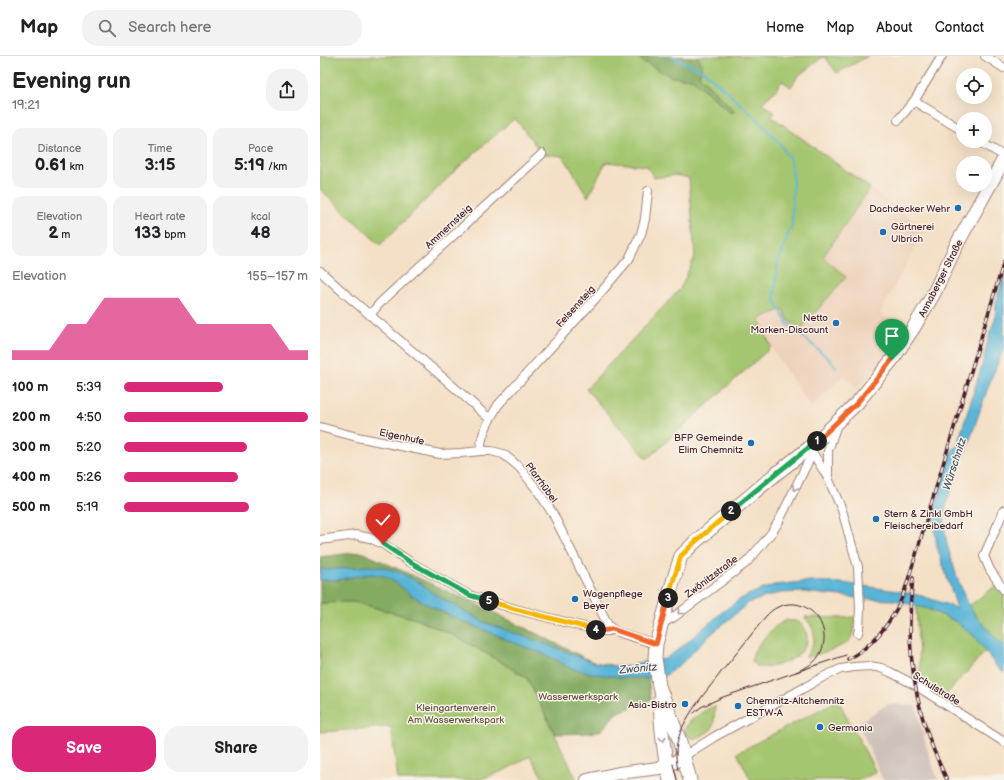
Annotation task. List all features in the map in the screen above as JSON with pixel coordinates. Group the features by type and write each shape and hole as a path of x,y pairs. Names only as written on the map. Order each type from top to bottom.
{"main road":[{"name":"Annaberger Straße","path":"670,780 662,738 655,658 656,644 661,624 681,556 695,542 777,473 811,451 837,422 857,403 890,364 933,295 957,244 1004,159"},
{"name":"Annaberger Straße","path":"658,682 684,756 690,780"},
{"path":"587,780 619,773 667,767 684,756"}],"street":[{"path":"898,120 914,101 942,56"},
{"path":"985,56 1004,68"},
{"path":"914,101 956,127"},
{"path":"991,148 1004,156"},
{"name":"Ammernsteig","path":"370,315 380,302 542,154"},
{"name":"Felsensteig","path":"490,419 498,405 596,298 629,259 641,234 645,219 648,191"},
{"path":"320,270 490,419 480,443 481,451"},
{"path":"828,478 828,450 837,422"},
{"name":"Eigenhufe","path":"320,427 357,437 440,454 481,451"},
{"name":"Pfarrhübel","path":"481,451 491,451 504,454 520,468 538,491 553,514 608,625 612,629"},
{"path":"811,451 828,478 842,510 858,567 860,603 858,633"},
{"name":"Zwönitzstraße","path":"661,624 674,617 746,563 779,522 806,466 811,451"},
{"path":"1004,510 984,556 990,570 1004,590"},
{"path":"320,540 356,535 370,538 383,544 410,562 469,595 515,609 600,631 608,631 612,629 656,644"},
{"name":"Schulstraße","path":"684,756 714,737 822,677 841,669 870,666 881,668 915,685 1004,742"}],"shaded area":[{"path":"870,188 925,229 880,313 907,328 892,351 857,389 843,375 811,408 771,347 759,319 783,309 788,320 800,330 846,278 823,257"},
{"path":"888,704 916,706 926,746 938,780 883,780 858,723"}],"green space":[{"path":"320,56 639,56 642,61 672,77 692,79 731,113 735,111 699,76 702,64 697,56 824,56 798,76 791,87 782,81 775,91 762,103 775,113 771,116 870,188 823,257 846,277 800,330 788,320 783,309 759,319 771,347 647,459 586,389 680,289 695,257 689,178 675,175 654,178 647,166 606,162 588,197 562,156 542,154 515,118 462,164 380,245 320,189"},
{"path":"639,56 698,57 702,64 699,76 735,111 731,113 692,79 672,77 642,61"},
{"path":"824,56 868,56 837,73"},
{"name":"Wasserwerkspark","path":"361,552 491,611 593,662 629,667 638,663 641,678 648,678 651,700 616,713 602,730 589,733 555,734 527,678 489,655 453,635 416,619 354,602 320,603 320,557"},
{"path":"999,583 1004,590 1004,647 979,620 969,606"},
{"name":"Kleingartenverein Am Wasserwerkspark","path":"354,602 416,619 453,635 527,678 577,780 544,780 530,756 503,771 480,779 398,780 391,727 320,732 320,603"},
{"path":"916,605 939,613 961,625 974,636 986,651 940,701 921,689"},
{"path":"805,617 856,617 852,634 847,642 831,650 807,657 806,656 814,641 814,632"},
{"path":"787,620 796,621 804,627 806,631 807,641 801,652 784,663 770,667 755,665 752,660 753,655 763,639 773,628"},
{"name":"Germania","path":"838,700 876,772 860,780 751,780 737,753"},
{"path":"715,706 712,729 697,738 691,738 688,736 684,730 693,718"}],"water":[{"path":"1004,274 1004,347 947,501 944,514 947,545 958,580 970,608 1004,647 1004,673 997,667 974,636 955,621 928,609 894,600 868,599 804,592 780,593 769,596 748,603 709,636 682,663 666,675 648,678 625,678 595,674 569,668 557,660 462,621 430,606 384,576 372,574 338,580 320,580 320,569 325,570 368,566 383,567 399,572 420,583 437,596 486,623 593,662 629,667 638,663 665,659 739,600 774,585 811,581 842,583 922,596 957,608 937,547 932,518 950,453 957,446 982,365 995,319 996,302"}],"waterway":[{"path":"671,56 704,71 757,119 780,144 791,161 793,180 792,225 778,262 774,298 787,323 829,359 836,367"}],"tram line":[{"path":"678,770 676,757 677,744 680,732 692,710 766,616 776,608 789,604 800,605 809,609 822,625 824,635 823,646 816,660 796,672"},
{"path":"694,713 701,707 723,697 846,655"},
{"path":"673,764 677,780"}],"railway":[{"path":"848,659 865,648 886,626 897,609 903,595 1004,261"},
{"path":"913,578 910,638 914,678 922,716 928,735 947,780"}],"place":[{"name":"Dachdecker Wehr","path":"958,208"},
{"name":"Gärtnerei Ulbrich","path":"883,232"},
{"name":"Netto Marken-Discount","path":"836,323"},
{"name":"BFP Gemeinde Elim Chemnitz","path":"751,443"},
{"name":"Stern & Zinkl GmbH Fleischereibedarf","path":"876,519"},
{"name":"Wagenpflege Beyer","path":"575,599"},
{"name":"Asia-Bistro","path":"685,704"},
{"name":"Chemnitz-Altchemnitz ESTW-A","path":"738,706"},
{"name":"Germania","path":"820,727"}],"route":[{"path":"383,544 410,562 469,595 515,609 600,631 608,631 612,629 617,632 656,644 681,556 695,542 820,438 857,403 892,360"}],"water label":[{"name":"Würschnitz","path":"954,464"},
{"name":"Zwönitz","path":"638,668"}]}
